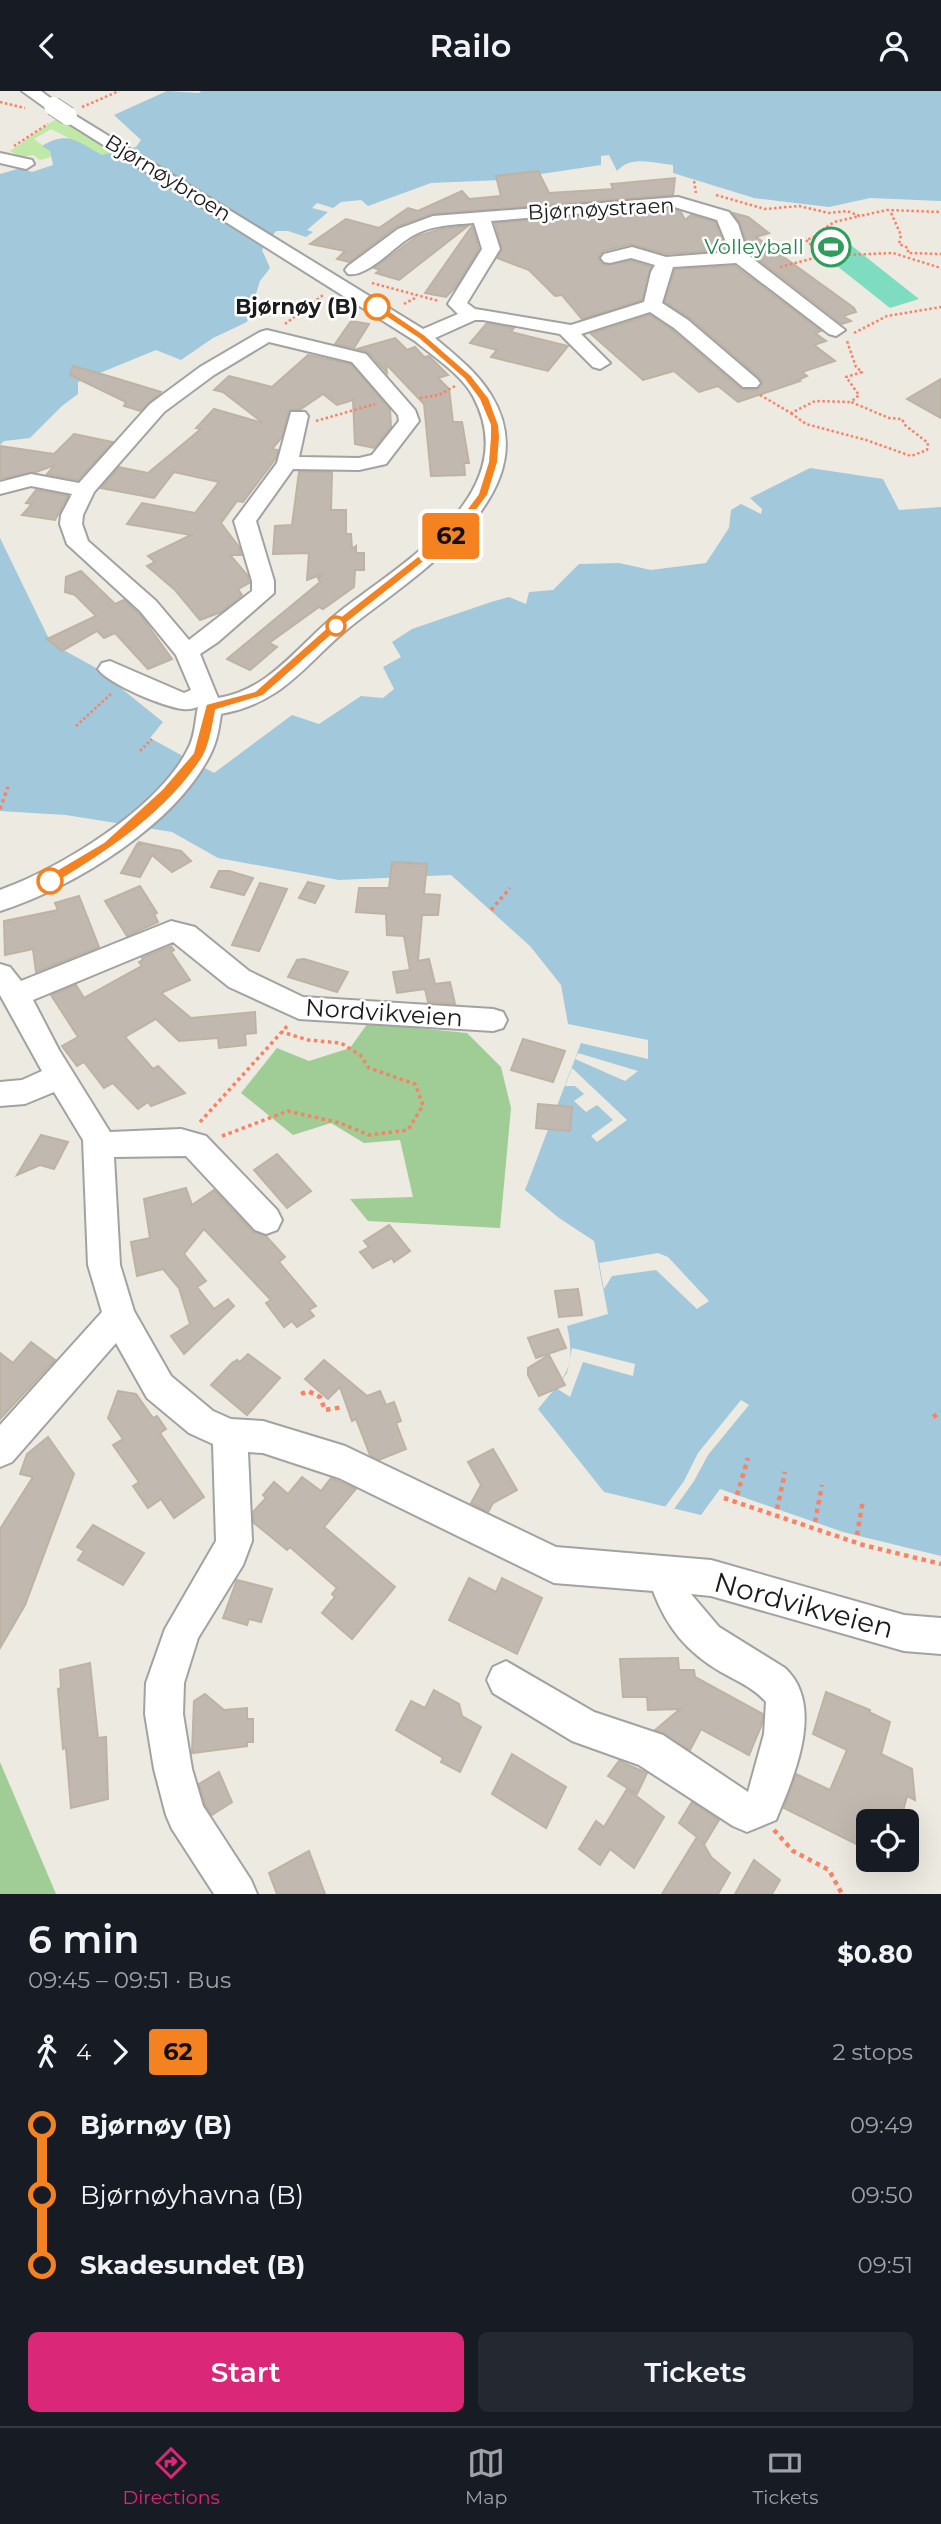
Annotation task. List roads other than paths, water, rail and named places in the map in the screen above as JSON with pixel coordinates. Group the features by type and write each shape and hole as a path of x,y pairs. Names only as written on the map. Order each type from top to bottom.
{"street":[{"name":"Bjørnøybroen","path":"30,91 52,113 72,112 115,144 422,337 468,377 489,410 495,425 495,450 483,495 463,523 433,551 330,630 259,694 208,704 185,702 123,680"},
{"path":"6,153 26,164"},
{"name":"Bjørnøystraen","path":"354,270 417,226 439,220 672,201 723,216 729,224 740,257"},
{"path":"465,311 460,296 491,249 481,217"},
{"path":"610,258 632,252 666,263 740,257 836,330"},
{"path":"652,305 660,272 666,263"},
{"path":"422,337 465,311 566,330 579,329 652,305"},
{"path":"652,305 681,324 750,383"},
{"path":"566,330 600,363"},
{"path":"0,901 50,881 108,846 134,824 192,763 204,741 208,704 187,652 148,606 78,544 71,524 72,515 84,490 157,408 198,377 258,341 355,356 395,398 410,419 379,460 359,464 287,463"},
{"path":"187,652 210,637 263,593 262,580 245,521 287,463 298,415"},
{"path":"0,488 31,479 84,490"},
{"name":"Nordvikveien","path":"493,1020 299,1008 239,979 178,931 171,931 8,985 95,1131 100,1145 104,1265 119,1316 159,1387 201,1422 230,1434 263,1437 345,1463 554,1565 711,1578 904,1633 941,1636"},
{"path":"0,1094 25,1092 60,1076"},
{"path":"100,1145 188,1144 266,1220"},
{"path":"0,1450 119,1316"},
{"path":"230,1434 234,1541 183,1629 165,1683 164,1714 173,1769 186,1815 237,1894"},
{"name":"Nordvikveien","path":"506,1680 585,1728 649,1749 736,1807 747,1812 758,1809 762,1806 773,1779 779,1754 784,1728 783,1695 768,1678 695,1633 674,1604 667,1576"}],"water":[{"path":"167,91 941,91 941,201 870,198 829,207 754,198 673,173 673,165 636,162 617,171 609,155 601,156 601,165 501,180 431,183 368,206 361,200 341,202 333,208 317,203 312,208 328,212 307,230 313,232 306,237 288,231 276,231 262,250 270,268 260,281 247,322 213,338 181,360 156,350 78,382 78,394 30,438 4,441 0,445 0,174 21,168 32,172 53,165 50,151 42,146 59,139 79,142 102,155 136,147 141,140 114,115"},
{"path":"810,468 883,479 899,510 941,507 941,1556 843,1532 720,1489 701,1515 604,1492 538,1409 566,1372 570,1353 567,1326 608,1314 594,1241 559,1218 525,1190 581,1043 648,1059 648,1040 568,1024 561,985 530,946 451,875 339,880 218,858 172,832 66,815 0,811 0,538 51,643 96,668 163,722 150,738 214,773 292,715 319,724 361,696 383,698 394,689 383,667 401,657 392,642 412,629 509,597 526,604 529,592 553,590 579,564 619,563 651,570 706,563 729,528 731,510 741,504 761,514 762,509 750,498"}],"place":[{"name":"Volleyball","path":"831,247"},
{"name":"Bjørnøy (B)","path":"377,307"}]}
